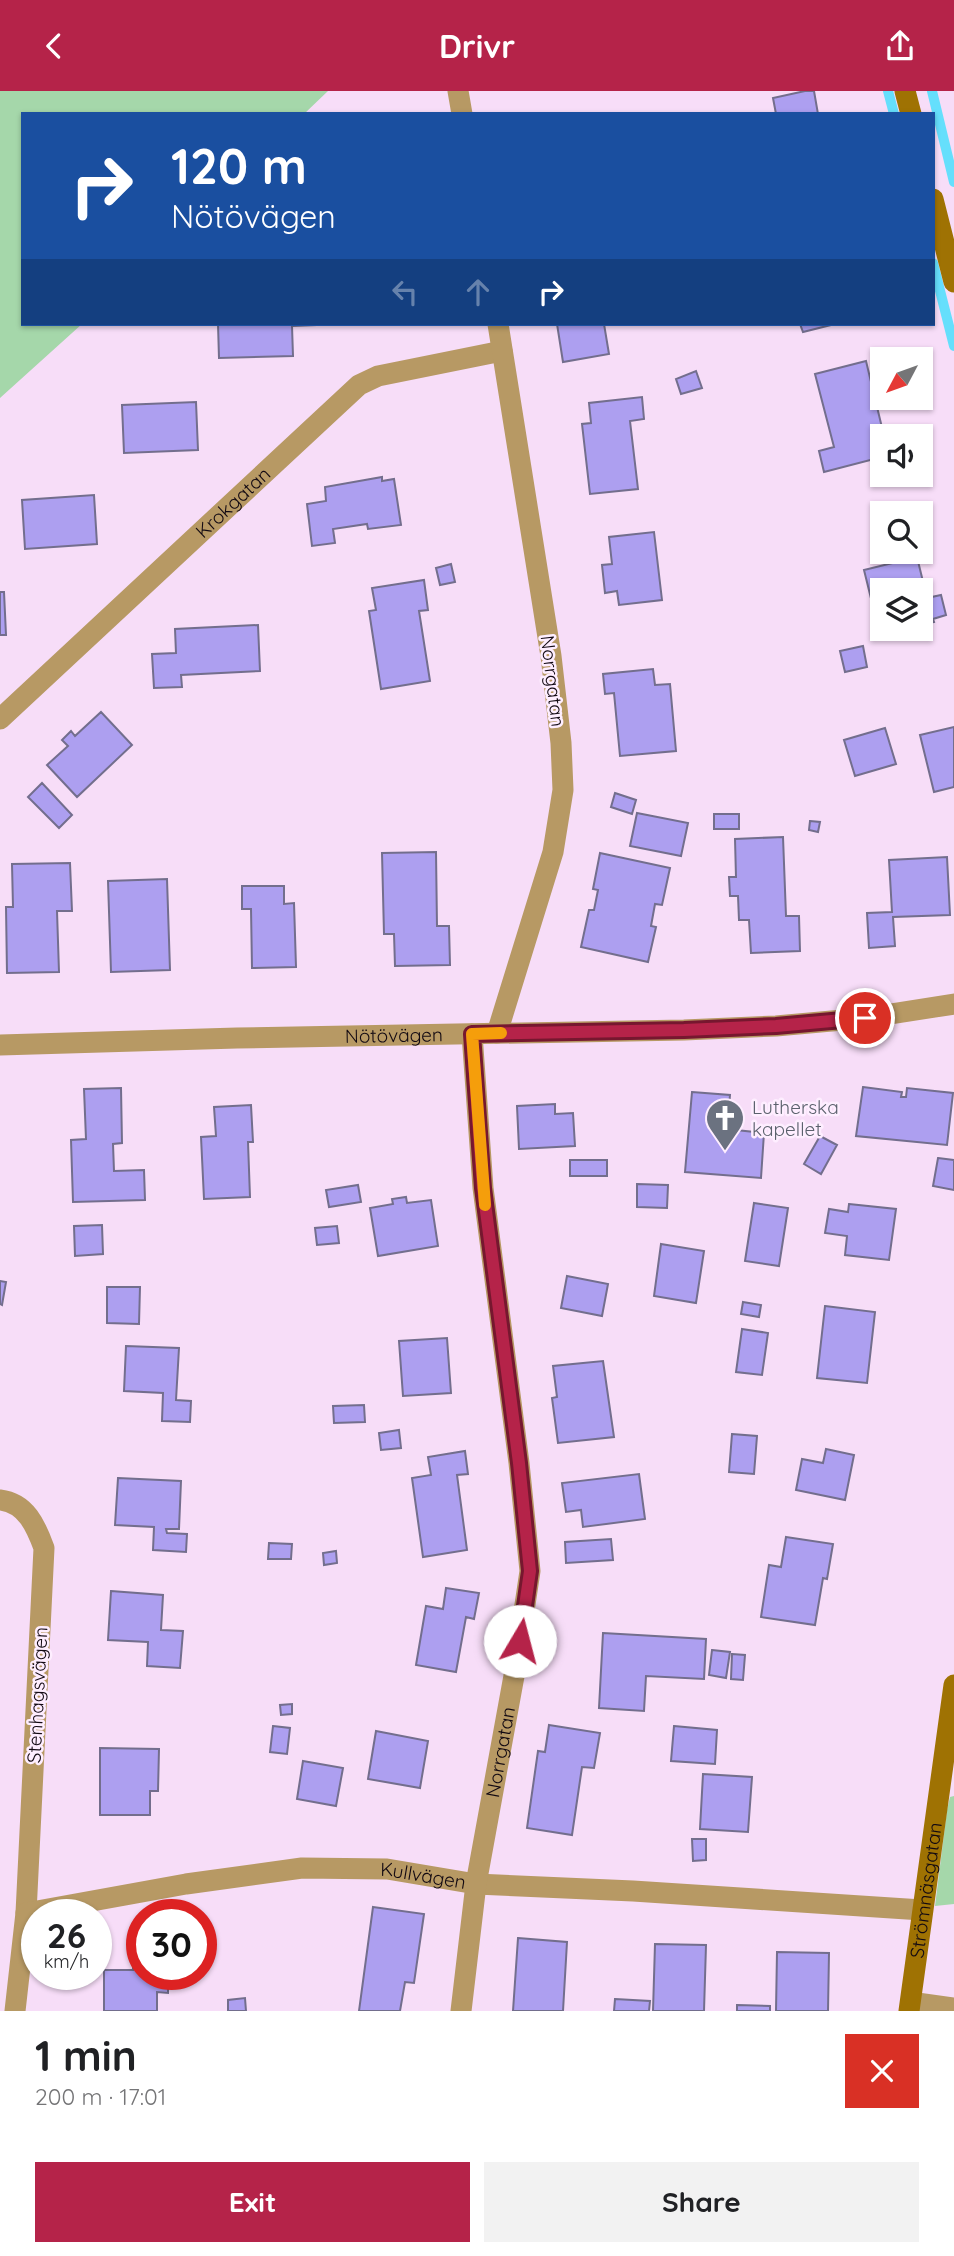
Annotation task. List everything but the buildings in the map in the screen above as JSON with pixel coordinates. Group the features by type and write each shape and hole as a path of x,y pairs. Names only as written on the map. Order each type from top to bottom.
{"street":[{"path":"458,91 462,112"},
{"path":"905,91 910,112"},
{"path":"935,207 954,282"},
{"name":"Norrgatan","path":"497,1033 553,852 562,790 561,743 551,656 498,326"},
{"name":"Krokgatan","path":"0,719 359,385 378,376 502,351"},
{"name":"Nötövägen","path":"0,1045 684,1030 865,1018 954,1004"},
{"name":"Norrgatan","path":"461,2011 476,1884 516,1665 530,1571 519,1463 483,1188 472,1034"},
{"name":"Stenhagsvägen","path":"0,1500 10,1501 28,1513 37,1527 44,1548 27,1899"},
{"name":"Strömnäsgatan","path":"909,2006 954,1685"},
{"name":"Kullvägen","path":"103,1899 302,1868 387,1869 476,1884 633,1891 922,1910"},
{"path":"15,2011 21,1958"}],"lane":[{"path":"909,2006 954,2007"}],"green space":[{"path":"0,91 328,91 306,112 21,112 21,326 80,326 0,398"},
{"path":"954,1796 954,1904 935,1906 947,1810 950,1797"}],"waterway":[{"path":"888,91 893,112"},
{"path":"932,91 954,182"},
{"path":"935,271 954,346"}],"slow traffic":[{"path":"485,1205 472,1034 501,1033"}],"place":[{"name":"Lutherska kapellet","path":"725,1152"}],"route":[{"path":"520,1641 530,1571 519,1463 483,1188 472,1034 684,1030 865,1018"}]}
